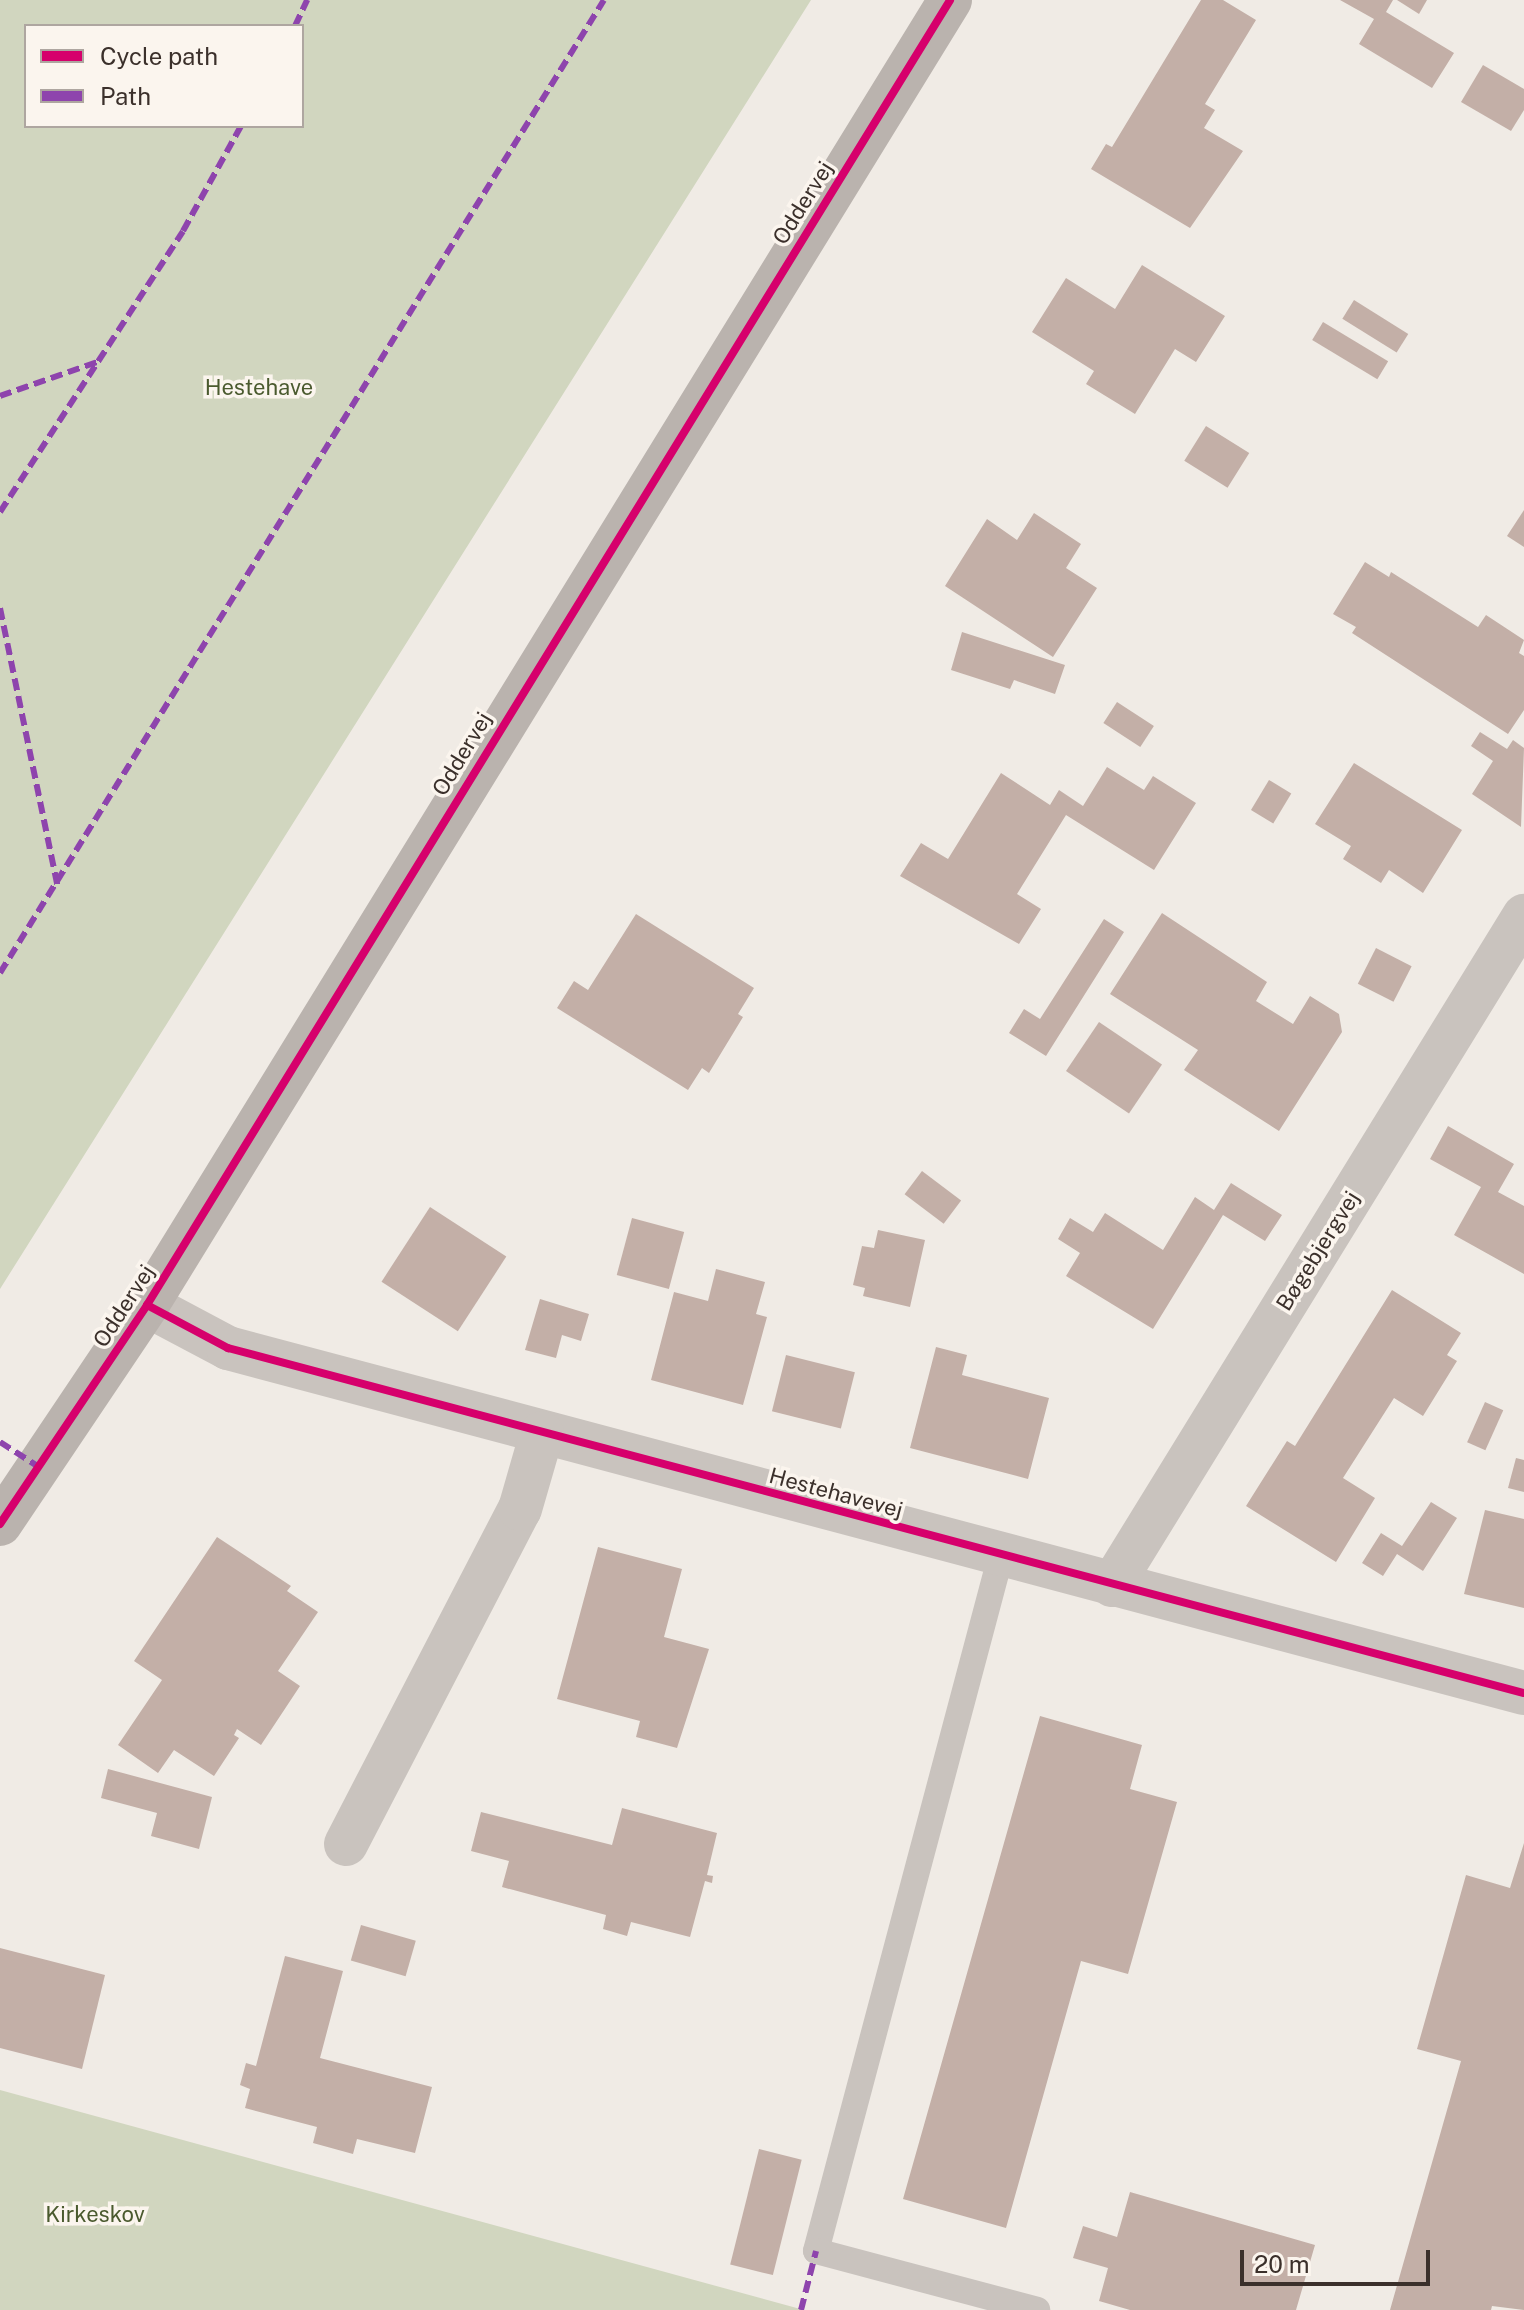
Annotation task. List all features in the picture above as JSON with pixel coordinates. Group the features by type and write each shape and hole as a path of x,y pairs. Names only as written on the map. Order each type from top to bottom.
{"street":[{"name":"Oddervej","path":"0,1524 147,1305 950,0"},
{"name":"Bøgebjergvej","path":"1112,1585 1524,916"},
{"name":"Hestehavevej","path":"147,1305 228,1348 1524,1693"},
{"path":"346,1844 520,1509 542,1433"}],"lane":[{"path":"1001,1555 816,2251 1037,2310"}],"green space":[{"name":"Hestehave","path":"0,0 811,0 0,1289"},
{"name":"Kirkeskov","path":"0,2090 804,2310 0,2310"}],"building":[{"path":"1201,0 1223,0 1256,20 1205,104 1215,110 1204,128 1243,151 1190,228 1091,169 1106,144 1112,147"},
{"path":"1340,0 1393,0 1386,12 1454,53 1432,88 1359,44 1374,19"},
{"path":"1397,0 1427,0 1419,14"},
{"path":"1483,65 1524,89 1524,110 1511,131 1461,102"},
{"path":"1142,265 1225,316 1196,362 1175,349 1135,414 1086,384 1094,371 1032,332 1066,278 1115,309"},
{"path":"1354,300 1408,334 1397,353 1342,319"},
{"path":"1323,322 1388,361 1377,379 1312,340"},
{"path":"1206,426 1249,453 1228,488 1184,461"},
{"path":"1524,510 1524,547 1507,536"},
{"path":"1034,513 1081,544 1066,568 1097,588 1053,657 945,586 987,519 1017,540"},
{"path":"1365,562 1389,577 1391,572 1478,627 1486,615 1524,640 1519,653 1524,656 1524,710 1508,734 1352,633 1356,627 1333,614"},
{"path":"962,632 1065,665 1055,694 1014,680 1010,689 951,670"},
{"path":"1117,702 1154,726 1140,747 1103,723"},
{"path":"1480,732 1507,749 1513,740 1524,748 1521,827 1472,794 1493,761 1471,746"},
{"path":"1354,763 1462,830 1423,893 1389,870 1381,883 1343,859 1351,846 1315,824"},
{"path":"1107,767 1144,790 1153,776 1196,803 1154,870 1066,815 1017,894 1041,909 1019,944 900,876 921,843 948,859 1001,773 1050,805 1059,790 1083,806"},
{"path":"1269,780 1291,793 1273,823 1251,810"},
{"path":"1162,913 1267,982 1256,1001 1293,1024 1310,996 1339,1014 1342,1032 1279,1131 1184,1070 1198,1050 1110,994"},
{"path":"636,914 754,988 738,1014 743,1017 709,1073 702,1068 688,1090 557,1008 574,981 588,990"},
{"path":"1104,919 1124,932 1046,1056 1009,1033 1024,1009 1040,1019"},
{"path":"1376,948 1412,966 1393,1002 1358,984"},
{"path":"1099,1022 1162,1064 1129,1113 1066,1071"},
{"path":"1448,1126 1514,1164 1498,1192 1524,1206 1524,1274 1454,1235 1481,1187 1430,1159"},
{"path":"922,1171 961,1200 944,1224 905,1194"},
{"path":"1231,1183 1282,1215 1265,1241 1223,1215 1153,1329 1066,1276 1080,1253 1058,1239 1070,1218 1093,1232 1105,1213 1163,1250 1195,1197 1214,1210"},
{"path":"430,1207 506,1257 458,1331 382,1282"},
{"path":"632,1218 684,1232 669,1289 617,1275"},
{"path":"878,1230 925,1240 910,1307 863,1296 865,1288 853,1285 862,1246 874,1248"},
{"path":"716,1269 765,1282 756,1314 767,1317 743,1405 651,1380 674,1292 708,1301"},
{"path":"1392,1290 1461,1333 1447,1355 1457,1361 1423,1416 1394,1398 1343,1478 1375,1498 1336,1562 1246,1506 1287,1441 1295,1446"},
{"path":"540,1299 589,1314 581,1341 562,1335 556,1358 525,1350"},
{"path":"936,1347 967,1355 962,1375 1049,1398 1028,1479 910,1448"},
{"path":"786,1355 855,1372 841,1428 772,1411"},
{"path":"1485,1402 1503,1410 1485,1450 1467,1442"},
{"path":"1516,1458 1524,1460 1524,1492 1508,1488"},
{"path":"1431,1502 1457,1518 1423,1571 1397,1554 1383,1576 1362,1563 1381,1533 1402,1546"},
{"path":"1485,1510 1524,1519 1524,1608 1464,1594"},
{"path":"217,1537 291,1586 287,1591 318,1612 278,1671 300,1686 261,1745 237,1729 234,1735 239,1738 214,1776 174,1750 158,1773 118,1745 162,1680 134,1661"},
{"path":"598,1547 682,1569 664,1637 709,1649 677,1748 636,1737 640,1721 557,1699"},
{"path":"1040,1716 1142,1745 1130,1789 1177,1802 1128,1974 1081,1961 1006,2228 903,2199"},
{"path":"108,1769 212,1797 199,1849 151,1836 157,1813 101,1798"},
{"path":"622,1808 717,1833 707,1875 713,1876 712,1883 705,1881 690,1937 631,1922 627,1936 603,1929 606,1915 502,1887 509,1861 471,1851 481,1812 612,1845"},
{"path":"1524,1843 1524,2310 1492,2306 1491,2310 1390,2310 1461,2061 1417,2049 1466,1875 1510,1888"},
{"path":"361,1925 416,1941 406,1976 351,1961"},
{"path":"0,1948 105,1975 82,2069 0,2048"},
{"path":"285,1956 343,1971 320,2058 432,2087 415,2153 357,2139 353,2154 313,2143 317,2127 245,2108 250,2089 240,2085 246,2063 256,2066"},
{"path":"759,2149 802,2160 773,2275 730,2264"},
{"path":"1130,2192 1315,2245 1296,2310 1130,2310 1099,2301 1108,2268 1073,2258 1083,2226 1117,2237"}],"marked path":[{"path":"296,24 307,0"},
{"path":"0,973 604,0"},
{"path":"0,512 183,231 240,128"},
{"path":"0,396 97,362"},
{"path":"0,608 58,887"},
{"path":"0,1442 39,1467"},
{"path":"801,2310 816,2251"}],"cycle path":[{"path":"0,1524 147,1305 950,0"},
{"path":"147,1305 228,1348 1524,1693"}]}
